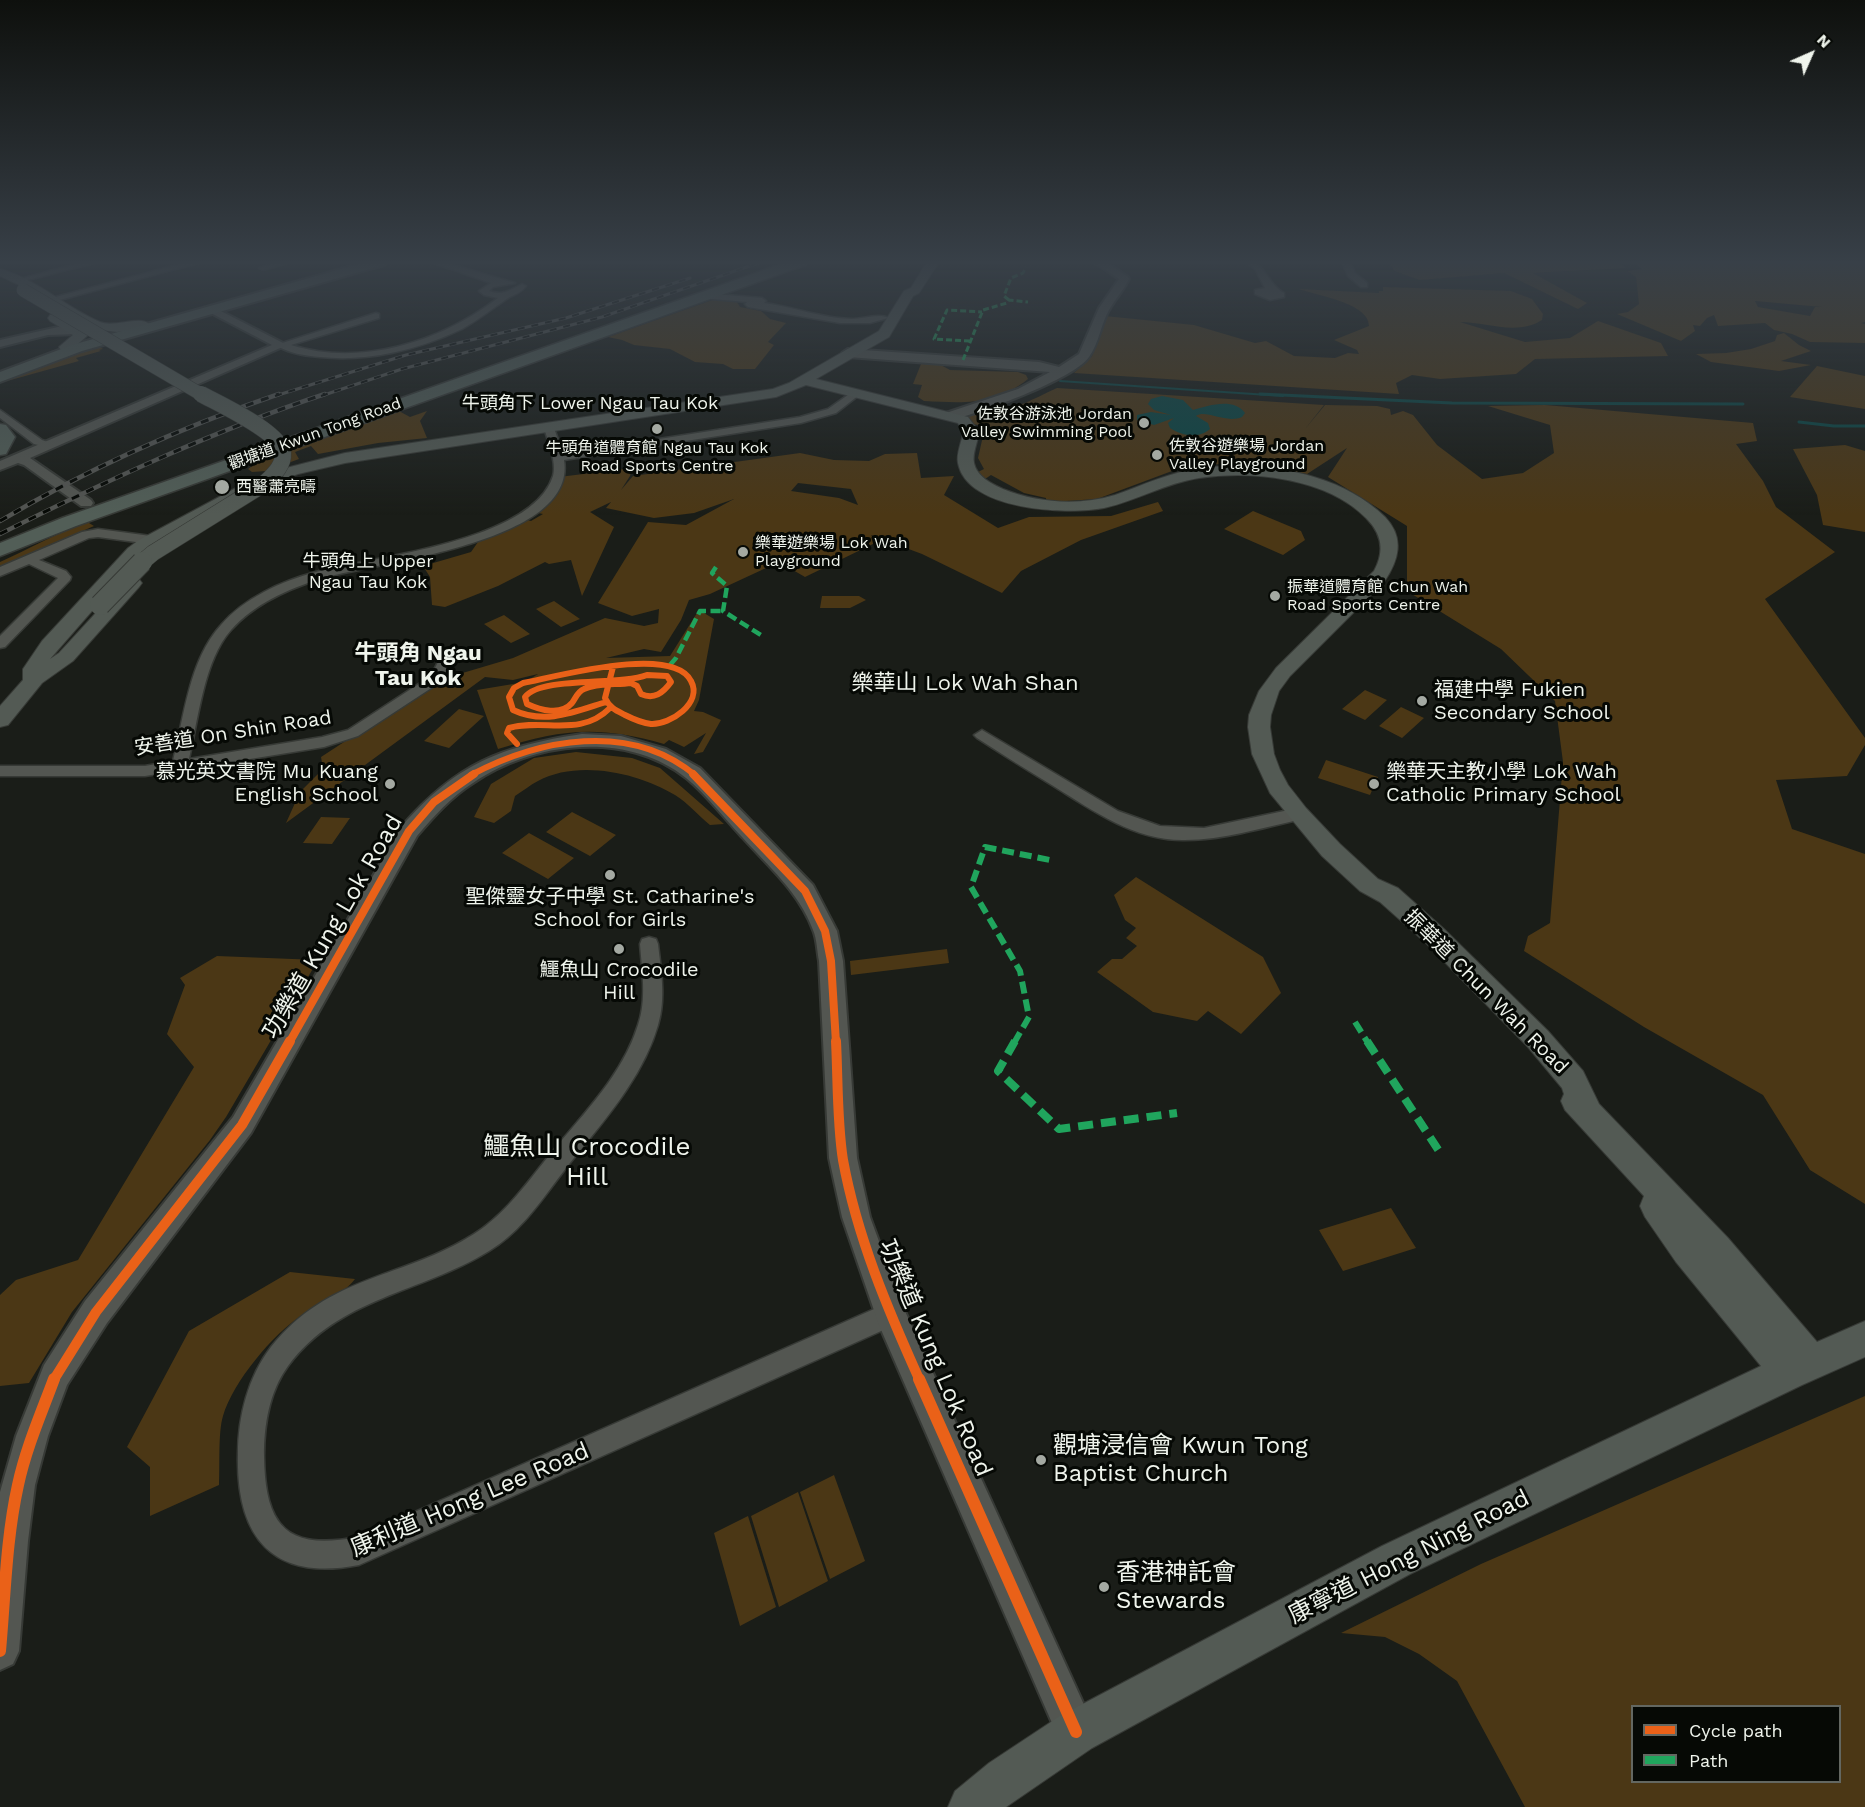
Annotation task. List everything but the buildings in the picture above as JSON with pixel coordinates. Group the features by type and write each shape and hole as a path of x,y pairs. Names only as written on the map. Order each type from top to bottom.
{"highway":[{"name":"觀塘道 Kwun Tong Road","path":"0,535 86,502 535,346"},
{"name":"觀塘道 Kwun Tong Road","path":"0,550 69,522 562,346"},
{"path":"250,487 237,471 251,457"},
{"path":"194,477 222,474 250,487"}],"main road":[{"path":"0,370 65,346"},
{"path":"0,377 82,346"},
{"path":"0,720 131,571 153,553 264,484 278,470 283,454 279,443 270,434 123,346"},
{"path":"33,680 33,669 49,645 134,552 151,540 250,487 301,468 345,458 763,396 782,391 804,380 859,346"},
{"path":"804,380 951,416"},
{"name":"振華道 Chun Wah Road","path":"951,416 966,422 971,432 966,460 972,475 990,489 1024,501 1058,506 1099,504 1186,476 1240,471 1281,476 1317,484 1352,500 1380,522 1386,531 1391,547 1384,570 1283,672 1269,691 1260,715 1260,740 1269,770 1278,788 1298,814 1331,850 1370,885 1378,900 1475,994 1587,1112 1610,1140 1688,1251 1800,1367"},
{"path":"33,680 51,669 72,650 179,532 200,514"},
{"name":"康寧道 Hong Ning Road","path":"971,1807 1005,1779 1076,1732 1396,1560 1800,1367 1865,1339"}],"street":[{"path":"0,466 278,346"},
{"path":"285,346 322,356 350,356 400,346"},
{"path":"951,416 1000,401 1055,375 1084,356 1088,346"},
{"path":"848,353 1040,366 1054,369 1055,375"},
{"path":"1040,366 1084,356"},
{"path":"1010,365 1055,375"},
{"path":"557,458 801,420 832,411 855,393"},
{"path":"0,413 39,442 51,445"},
{"path":"180,765 209,653 219,635 241,613 273,594 317,575 450,547 504,527 528,513 550,493 560,474 549,428"},
{"path":"18,459 29,462 86,502"},
{"path":"0,572 86,535 98,533 151,540"},
{"path":"0,644 65,577 27,559"},
{"name":"安善道 On Shin Road","path":"0,771 145,771 324,742 368,724 437,678 445,661"},
{"path":"982,735 1130,825 1162,834 1195,836 1298,814"},
{"name":"功樂道 Kung Lok Road","path":"0,1651 11,1532 20,1477 45,1398 67,1355 112,1291 242,1125 416,821 453,786 502,759 555,744 595,741 633,745 666,756 693,773 796,879 805,891 825,931 831,961 845,1175 861,1233 890,1314 1076,1732"},
{"name":"康利道 Hong Lee Road","path":"649,944 653,995 649,1023 638,1053 612,1094 510,1221 491,1238 470,1250 356,1295 325,1312 288,1346 273,1367 261,1389 254,1412 251,1435 253,1497 268,1531 281,1543 298,1551 316,1555 337,1556 359,1551 890,1314"}],"shaded area":[{"path":"646,346 773,346 755,369 733,369 723,364 695,362 670,349"},
{"name":"佐敦谷遊樂場 Jordan Valley Playground","path":"1095,346 1276,346 1294,356 1335,358 1348,353 1359,354 1357,350 1349,346 1663,346 1668,356 1535,359 1516,374 1440,379 1412,375 1396,383 1399,394 1074,373 1092,356"},
{"path":"1759,346 1802,346 1811,351 1781,361 1811,365 1779,371 1711,362 1696,354"},
{"path":"100,347 103,349 99,350 101,351 76,358 79,361 0,383 67,356"},
{"path":"921,364 939,364 950,370 1018,372 1026,375 1028,379 1003,394 978,401 924,401 918,397 922,385 913,384"},
{"path":"1817,366 1865,376 1865,409 1790,397"},
{"path":"1057,388 1324,405 1305,429 1325,405 1377,406 1390,409 1391,415 1403,411 1413,415 1437,445 1482,479 1523,473 1554,453 1550,425 1488,406 1545,405 1753,423 1757,441 1736,444 1763,481 1776,507 1835,552 1765,599 1865,738 1865,745 1847,776 1776,780 1792,829 1865,854 1865,1204 1810,1170 1763,1095 1644,1027 1524,951 1528,936 1550,923 1563,762 1555,701 1501,649 1407,591 1407,526 1328,477 1347,448 1307,474 1260,466 1212,464 1172,471 1097,499 1067,501 1059,504 1046,503 1046,498 1024,493 991,475 982,481 976,473 984,469 978,458 983,436 982,432 978,432 982,430 978,425 965,423 966,416 980,407 989,410 1008,409"},
{"path":"397,410 410,417 427,411 420,421 427,438 378,443 318,454 311,446 295,452 299,459 266,471 252,472 248,469 255,464"},
{"path":"1845,445 1865,451 1865,532 1823,525 1817,495 1793,449"},
{"path":"800,453 834,460 869,461 885,454 917,453 921,478 954,476 944,495 998,528 1029,517 1111,516 1158,502 1163,511 1081,540 1021,571 1002,593 922,554 871,535 877,542 805,577 779,562 710,594 689,600 681,620 661,652 644,649 606,658 670,656 697,613 704,613 714,619 699,700 694,711 703,712 721,720 703,752 694,754 706,733 684,747 669,740 664,744 620,734 580,732 541,737 498,749 477,690 525,682 538,674 513,680 485,677 286,823 300,792 323,769 321,757 439,680 513,658 605,618 644,626 658,623 659,609 632,616 598,603 648,522 686,525 734,499 694,513 654,518 606,508 611,502 590,512 614,527 582,596 571,560 549,564 545,562 498,586 445,607 432,605 430,577 423,566 471,552 478,542 520,518 531,521 543,514 528,511 559,477 632,468 621,490 633,476","holes":["798,483 851,489 858,505 839,498 791,491"]},
{"path":"1253,511 1301,531 1305,540 1283,555 1224,529"},
{"path":"84,523 94,526 0,567 0,562"},
{"path":"822,596 859,596 866,600 850,608 820,608"},
{"path":"554,601 580,619 561,627 536,609"},
{"path":"504,615 530,634 511,643 484,624"},
{"path":"1365,690 1387,700 1365,720 1342,709"},
{"path":"1401,707 1424,718 1402,738 1379,726"},
{"path":"459,709 484,716 449,748 424,741"},
{"path":"576,752 632,758 660,768 724,824 710,825 680,798 644,780 589,770 554,774 535,783 515,796 511,811 494,823 474,817 491,784 534,758"},
{"path":"1326,760 1378,777 1370,795 1318,778"},
{"path":"572,812 616,835 590,856 546,832"},
{"path":"321,817 350,818 332,844 303,843"},
{"path":"529,833 574,858 548,879 502,853"},
{"path":"1136,877 1263,957 1281,993 1241,1034 1208,1011 1197,1021 1153,1012 1097,972 1112,959 1122,959 1137,946 1126,938 1136,928 1125,920 1114,895"},
{"path":"947,949 949,963 851,975 850,961"},
{"path":"217,956 318,960 226,1117 72,1312 29,1383 0,1386 0,1295 16,1280 78,1260 194,1067 167,1034 185,985 180,978"},
{"path":"1391,1208 1416,1248 1343,1271 1319,1230"},
{"path":"290,1272 355,1279 330,1299 291,1323 279,1334 255,1360 235,1389 221,1423 219,1485 150,1516 150,1467 127,1447 189,1331"},
{"path":"1865,1396 1865,1807 1525,1807 1457,1681 1419,1654 1385,1637 1341,1633 1481,1564"},
{"path":"834,1475 865,1561 830,1579 800,1492"},
{"path":"798,1492 828,1581 779,1607 751,1516"},
{"path":"748,1516 776,1607 740,1626 714,1533"}],"water":[{"path":"1162,396 1183,400 1193,410 1227,404 1240,408 1245,413 1236,419 1200,414 1196,416 1208,423 1210,429 1196,435 1180,433 1170,428 1168,423 1174,418 1154,425 1137,420 1137,415 1151,412 1171,415 1154,410 1148,404 1151,399"}],"waterway":[{"path":"1060,381 1283,396"},
{"path":"1260,394 1452,403 1743,404"},
{"path":"1799,422 1834,426 1865,426"}],"railway":[{"path":"275,396 406,355 444,346"},
{"path":"321,396 402,369 489,346"},
{"path":"0,521 68,483 136,450 207,420 279,394"},
{"path":"0,534 160,458 283,408 325,394"}],"marked path":[{"path":"963,360 968,346"},
{"path":"716,567 712,573 727,586 723,611 764,637"},
{"path":"670,665 676,658 700,611 723,611"},
{"path":"1055,861 985,847 971,887 1020,971 1029,1017 998,1071 1059,1129 1177,1113"},
{"path":"1355,1022 1439,1151"}],"cycle path":[{"path":"606,702 560,716 536,718 513,710 509,697 514,688 523,683 620,665 658,664 673,667 685,673 692,681 694,690 691,700 685,709 665,722 648,724 631,718 610,708 605,698 613,667"},
{"path":"647,675 667,676 671,682 665,690 650,697 641,694 637,686 631,683 587,688 579,692 568,707 557,710 527,704 525,697 528,693 554,685 634,680 647,675"},
{"path":"517,744 507,733 509,728 519,725 555,727 581,725 602,716 610,708"},
{"path":"0,1651 10,1541 18,1485 32,1436 55,1376 96,1312 242,1125 409,831 434,802 466,778 502,759 541,746 582,740 621,743 659,753 693,773 805,891 825,931 831,961 843,1158 856,1217 890,1314 1076,1732"}],"place":[{"name":"佐敦谷游泳池 Jordan Valley Swimming Pool","path":"1144,423"},
{"name":"牛頭角道體育館 Ngau Tau Kok Road Sports Centre","path":"657,429"},
{"name":"佐敦谷遊樂場 Jordan Valley Playground","path":"1157,455"},
{"name":"西醫蕭亮疇","path":"222,487"},
{"name":"樂華遊樂場 Lok Wah Playground","path":"743,552"},
{"name":"振華道體育館 Chun Wah Road Sports Centre","path":"1275,596"},
{"name":"福建中學 Fukien Secondary School","path":"1422,701"},
{"name":"慕光英文書院 Mu Kuang English School","path":"390,784"},
{"name":"樂華天主教小學 Lok Wah Catholic Primary School","path":"1374,784"},
{"name":"聖傑靈女子中學 St. Catharine's School for Girls","path":"610,875"},
{"name":"鱷魚山 Crocodile Hill","path":"619,949"},
{"name":"觀塘浸信會 Kwun Tong Baptist Church","path":"1041,1460"},
{"name":"香港神託會 Stewards","path":"1104,1587"}],"district":[{"name":"牛頭角下 Lower Ngau Tau Kok","path":"590,404"},
{"name":"牛頭角上 Upper Ngau Tau Kok","path":"368,572"},
{"name":"牛頭角 Ngau Tau Kok","path":"418,666"},
{"name":"樂華山 Lok Wah Shan","path":"965,684"},
{"name":"鱷魚山 Crocodile Hill","path":"587,1162"}]}
